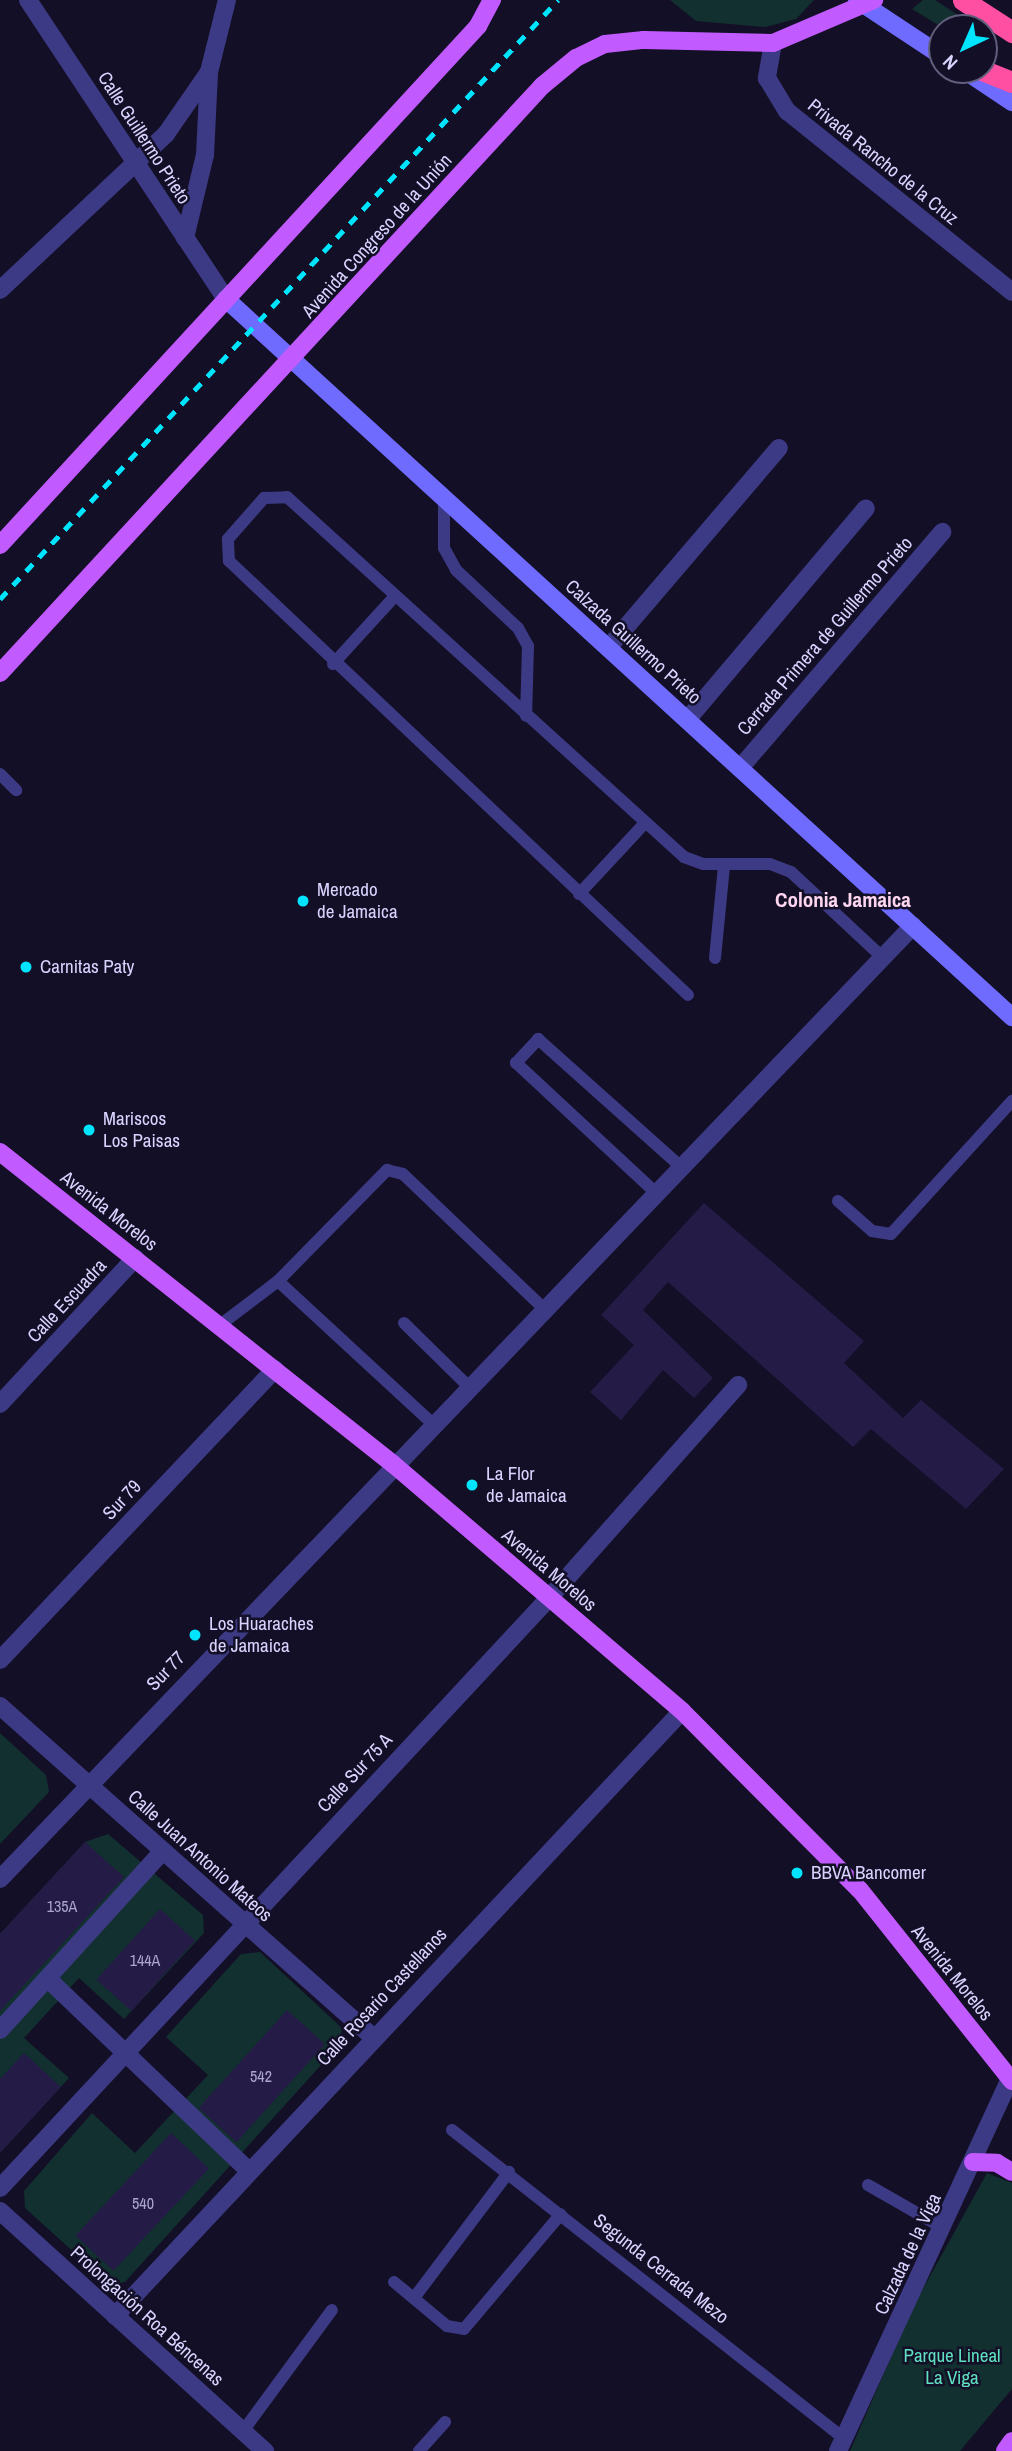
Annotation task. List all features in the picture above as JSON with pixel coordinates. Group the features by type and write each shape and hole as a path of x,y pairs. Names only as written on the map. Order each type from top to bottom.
{"highway":[{"path":"962,0 1012,33"}],"main road":[{"path":"0,545 478,26 492,0"},
{"name":"Avenida Congreso de la Unión","path":"0,673 292,360 542,86 576,58 605,44 644,40 773,43 866,2"},
{"name":"Avenida Morelos","path":"0,1153 393,1464 682,1710 859,1890 1011,2078"},
{"path":"973,2162 997,2163 1012,2172"},
{"path":"1004,2451 1012,2441"}],"street":[{"name":"Calle Guillermo Prieto","path":"28,0 226,299"},
{"path":"185,238 205,155 209,72 227,0"},
{"path":"866,2 928,46"},
{"name":"Privada Rancho de la Cruz","path":"773,43 767,78 787,111 1012,292"},
{"path":"0,290 188,108 209,72"},
{"path":"985,84 1012,102"},
{"name":"Calzada Guillermo Prieto","path":"226,299 1012,1017"},
{"path":"608,648 779,448"},
{"path":"687,720 866,508"},
{"name":"Cerrada Primera de Guillermo Prieto","path":"740,768 942,532"},
{"name":"Sur 77","path":"0,1879 467,1385 913,926"},
{"name":"Calle Escuadra","path":"0,1404 135,1258"},
{"name":"Sur 79","path":"0,1660 275,1369"},
{"name":"Calle Sur 75 A","path":"0,2188 243,1922 550,1598 738,1385"},
{"name":"Calle Juan Antonio Mateos","path":"0,1706 373,2037"},
{"name":"Calle Rosario Castellanos","path":"115,2316 373,2037 682,1710"},
{"path":"0,2031 163,1851"},
{"path":"48,1979 249,2171"},
{"name":"Calzada de la Viga","path":"842,2445 1011,2078"},
{"name":"Prolongación Roa Béncenas","path":"0,2211 265,2451"}],"lane":[{"path":"688,995 333,664 225,554 228,538 271,494 287,497 684,857 724,867 770,864 791,872 882,957"},
{"path":"444,498 444,548 456,570 518,628 528,646 526,716"},
{"path":"333,664 396,596"},
{"path":"0,774 16,790"},
{"path":"579,894 645,823"},
{"path":"715,958 724,867"},
{"path":"655,1192 516,1063 538,1039 680,1166"},
{"path":"838,1201 872,1231 891,1234 1012,1101"},
{"path":"220,1325 278,1281 379,1174 395,1170 542,1307"},
{"path":"278,1281 432,1423"},
{"path":"404,1324 467,1385"},
{"name":"Segunda Cerrada Mezo","path":"453,2130 561,2214 842,2445"},
{"path":"414,2298 509,2172"},
{"path":"868,2185 943,2228"},
{"path":"394,2282 447,2326 464,2329 561,2214"},
{"path":"243,2431 331,2310"},
{"path":"419,2451 445,2421"}],"green space":[{"path":"670,0 814,0 796,19 765,27 696,21"},
{"path":"923,0 935,0 956,14 928,14 928,19 912,9"},
{"path":"0,1733 46,1775 49,1792 0,1844"},
{"path":"108,1834 203,1915 204,1933 124,2019 79,1978 24,2038 69,2078 0,2153 0,1934 85,1842"},
{"path":"260,1952 342,2028 340,2044 125,2282 110,2285 25,2208 24,2191 92,2113 135,2153 208,2075 166,2037 241,1954"},
{"name":"Parque Lineal La Viga","path":"987,2173 1012,2183 1012,2389 960,2451 850,2451 914,2305"}],"building":[{"path":"704,1203 864,1341 844,1363 903,1418 921,1400 1004,1469 966,1509 871,1429 853,1447 668,1282 643,1310 713,1378 694,1398 663,1370 621,1420 590,1392 634,1345 601,1315"},
{"path":"85,1842 124,1877 0,2011 0,1934"},
{"path":"160,1909 195,1940 131,2011 96,1980"},
{"path":"287,2010 325,2044 237,2142 199,2108"},
{"path":"24,2053 61,2087 0,2153 0,2079"},
{"path":"171,2133 209,2168 114,2271 76,2235"}],"railway":[{"path":"0,599 558,0"}],"place":[{"name":"Mercado de Jamaica","path":"303,901"},
{"name":"Carnitas Paty","path":"26,967"},
{"name":"Mariscos Los Paisas","path":"89,1130"},
{"name":"La Flor de Jamaica","path":"472,1485"},
{"name":"Los Huaraches de Jamaica","path":"195,1635"},
{"name":"BBVA Bancomer","path":"797,1873"}],"district":[{"name":"Colonia Jamaica","path":"843,900"}]}
